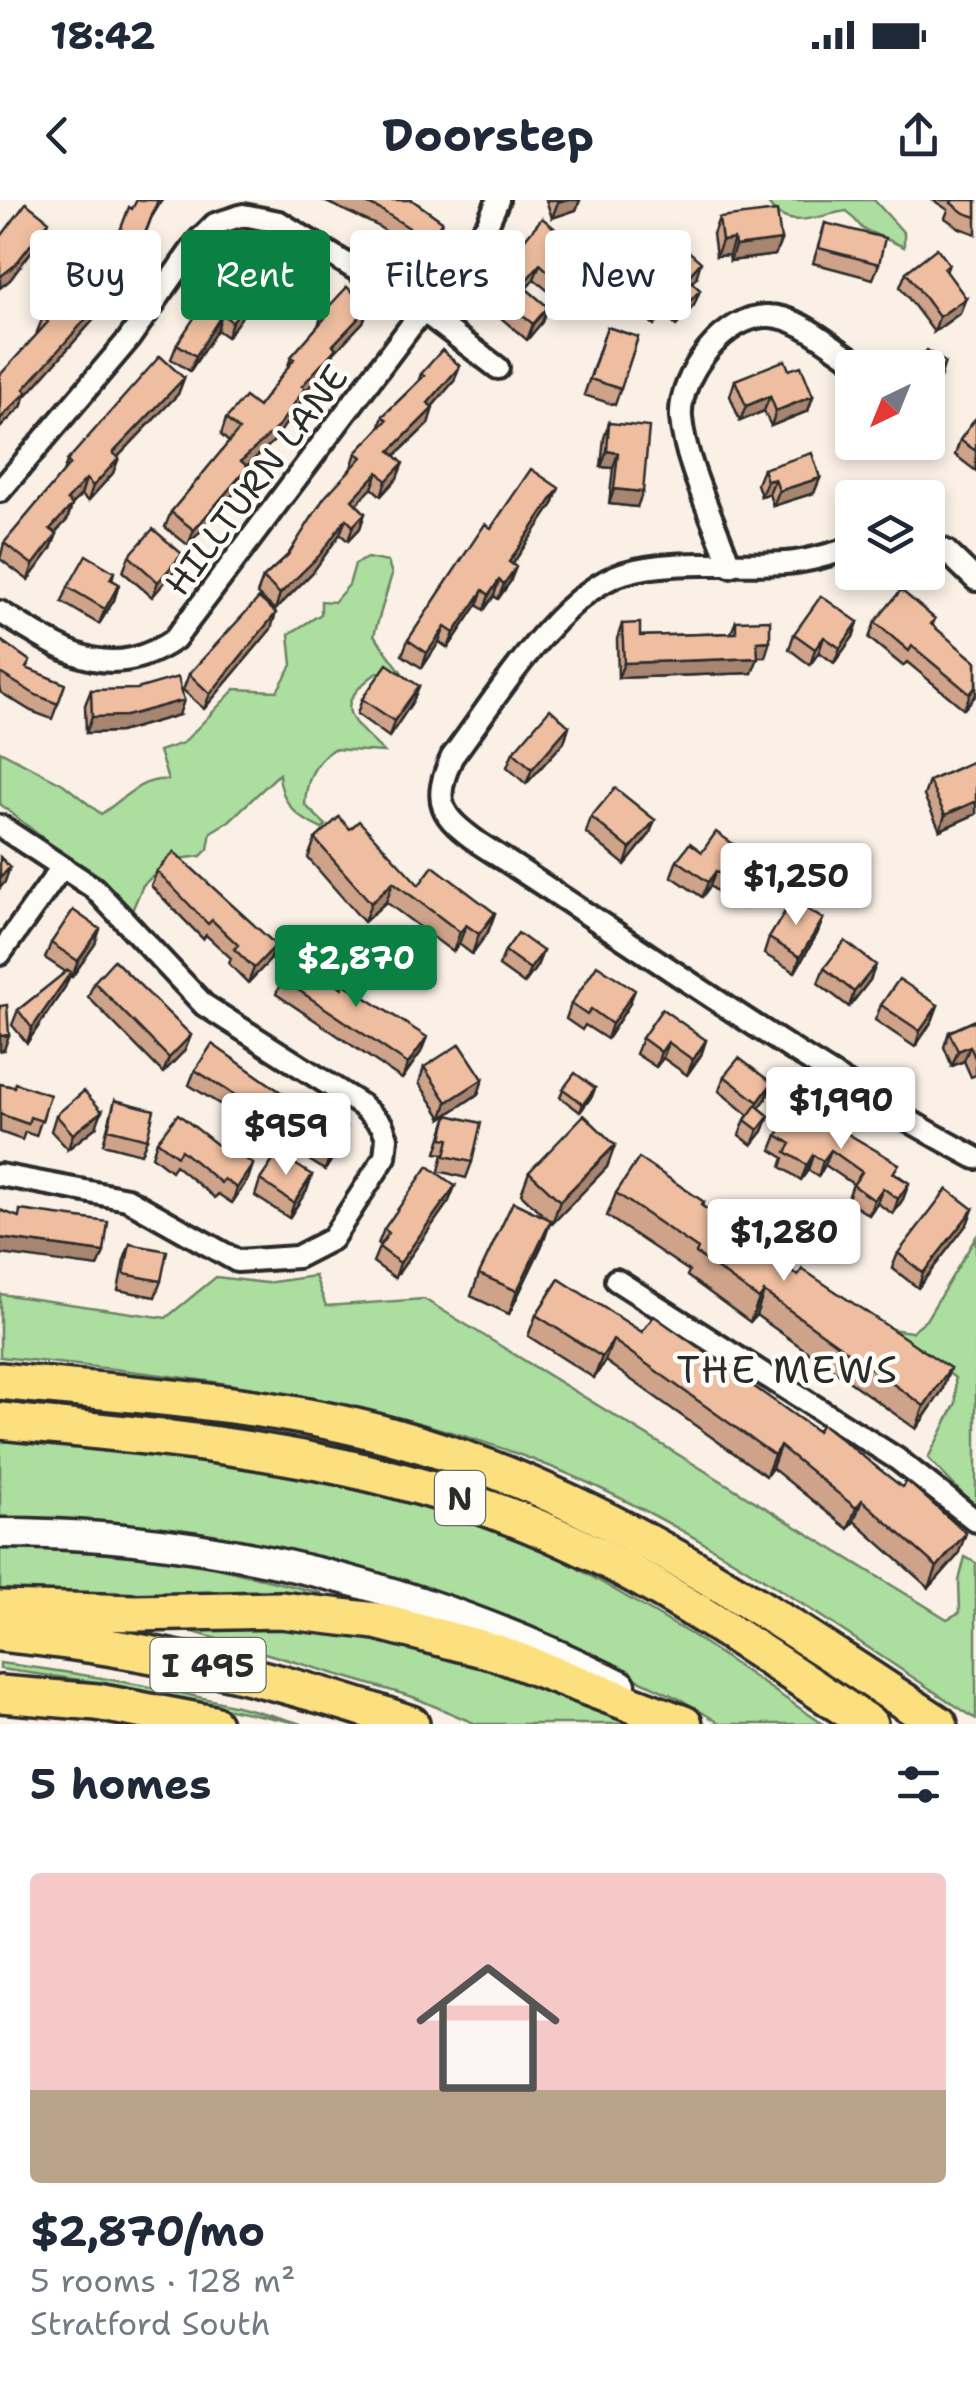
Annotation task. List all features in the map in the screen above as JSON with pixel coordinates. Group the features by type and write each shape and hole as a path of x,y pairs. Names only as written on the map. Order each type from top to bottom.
{"highway":[{"name":"N","path":"0,1382 301,1416 390,1436 500,1470 578,1503 660,1546 939,1724"},
{"name":"N","path":"0,1420 259,1448 355,1467 463,1498 567,1541 639,1578 868,1724"},
{"path":"0,1609 135,1613 280,1610 376,1621 495,1652 684,1724"},
{"name":"I 495","path":"0,1633 111,1646 237,1671 411,1724"},
{"name":"I 495","path":"0,1694 96,1702 212,1724"}],"main road":[{"path":"0,1533 107,1537 184,1546 359,1583 521,1639 693,1724"}],"street":[{"name":"HILLTURN LANE","path":"483,230 498,200"},
{"path":"0,491 128,340 196,242 216,224 243,215 279,222 350,266"},
{"path":"730,566 681,418 686,388 704,358 730,329 767,315 784,318 837,350"},
{"name":"HILLTURN LANE","path":"0,612 63,649 110,663 143,658 175,639 417,320"},
{"path":"434,320 498,368"},
{"path":"945,550 976,580"},
{"path":"835,552 791,563 627,572 604,581 576,602 452,756 443,777 441,805 458,828 480,844 836,1076 976,1158"},
{"path":"0,826 120,912 167,970 204,1005 360,1106 382,1125 387,1138 386,1158 332,1239 297,1256 270,1260 226,1258 127,1199 0,1175"},
{"path":"0,954 62,867"},
{"path":"616,1280 896,1459 976,1521"},
{"path":"958,1508 976,1534"}],"green space":[{"path":"766,200 874,200 904,233 904,247 863,229 847,211 792,219 783,217"},
{"path":"367,558 388,562 392,574 374,635 405,677 378,672 354,694 350,712 354,721 384,752 333,749 320,761 309,781 305,805 326,825 322,829 291,808 279,774 229,821 211,832 208,849 201,856 171,860 143,885 131,913 76,877 69,859 0,804 0,751 63,784 101,814 141,786 168,780 159,751 183,743 235,689 277,691 292,665 289,634 321,614 321,601 334,602 349,585 355,564"},
{"path":"976,1237 976,1508 928,1458 956,1403 955,1378 891,1329 911,1332 926,1320"},
{"path":"315,1276 326,1306 424,1299 947,1619 960,1612 959,1581 965,1557 976,1563 976,1719 771,1584 665,1521 554,1468 488,1443 351,1406 281,1393 211,1381 0,1357 0,1294 166,1318 216,1277 266,1283"},
{"path":"0,1438 244,1464 398,1498 539,1546 692,1635 823,1724 721,1724 682,1700 541,1634 390,1579 0,1527"},
{"path":"0,1547 176,1558 321,1593 324,1602 0,1597"},
{"path":"322,1624 451,1645 636,1724 476,1724 413,1697 180,1628"},
{"path":"0,1663 152,1687 302,1724 103,1683 0,1669"}],"building":[{"path":"137,200 158,200 146,230 120,230 129,207 132,209"},
{"path":"360,200 412,200 442,221 437,230 413,230"},
{"path":"976,200 976,217 964,213 951,203"},
{"path":"26,203 49,221 42,230 30,230 30,246 0,277 0,238"},
{"path":"777,211 781,240 735,246 734,239 722,241 719,218"},
{"path":"542,218 557,230 545,230 545,268 540,264 525,282 525,239"},
{"path":"825,223 885,238 879,264 819,248"},
{"path":"937,248 949,264 944,268 966,298 939,317 906,272"},
{"path":"691,253 701,262 691,273"},
{"path":"691,282 700,290 691,300"},
{"path":"347,287 350,320 357,320 302,386 305,388 279,426 241,461 248,467 194,530 171,512 239,430 226,419 245,397 258,407 294,359 291,357 323,320 330,320 330,305"},
{"path":"525,288 545,304 545,310 533,324 525,317"},
{"path":"85,320 0,419 0,375 48,322"},
{"path":"193,320 218,320 196,356 177,344"},
{"path":"607,327 638,337 621,389 590,379"},
{"path":"442,350 460,366 428,403 433,408 390,451 403,463 386,481 378,472 352,500 365,513 353,526 346,519 319,556 280,594 263,578 288,555 324,498 362,457 356,453 387,420 383,416 424,376 421,374"},
{"path":"160,356 184,378 113,453 119,458 93,486 86,479 67,500 72,505 50,529 57,534 33,565 4,543 70,464 67,461"},
{"path":"785,360 789,370 801,366 813,396 776,411 770,396 746,406 735,380"},
{"path":"976,418 976,451 960,440"},
{"path":"609,423 649,427 643,492 614,489 618,453 607,451"},
{"path":"812,453 820,478 779,491 775,479 767,481 763,469"},
{"path":"531,469 559,488 509,562 516,567 504,584 499,580 489,595 483,590 454,633 445,627 427,653 408,640 485,524 491,528"},
{"path":"153,529 182,554 158,582 129,556"},
{"path":"86,555 114,572 110,579 119,584 105,609 68,587"},
{"path":"901,590 935,619 931,624 976,662 976,686 970,694 912,646 909,651 875,622"},
{"path":"821,596 858,622 840,648 824,637 815,649 794,634"},
{"path":"259,598 276,613 210,694 189,674"},
{"path":"770,620 770,641 757,642 758,658 624,663 622,624 640,623 640,636 736,633 736,621"},
{"path":"0,640 30,661 26,668 65,684 58,704 0,673"},
{"path":"387,664 419,686 394,721 362,699"},
{"path":"178,677 184,700 126,716 92,717 91,690 137,689"},
{"path":"550,709 569,726 532,769 513,752"},
{"path":"976,760 976,801 945,815 929,781"},
{"path":"615,788 655,820 630,849 591,817"},
{"path":"339,817 350,829 359,821 419,885 433,866 495,913 479,934 466,925 460,932 393,882 371,903 315,839"},
{"path":"716,832 765,866 746,892 716,871 708,882 677,860 690,843 702,852"},
{"path":"174,852 276,945 254,968 234,949 238,945 212,920 208,924 157,871"},
{"path":"0,857 10,867 0,878"},
{"path":"792,900 823,919 800,957 769,938"},
{"path":"73,910 100,929 78,961 51,943"},
{"path":"518,933 543,951 530,969 505,951"},
{"path":"845,941 876,965 854,992 824,968"},
{"path":"301,955 342,988 344,984 427,1037 408,1064 282,979"},
{"path":"114,960 191,1035 169,1058 94,982"},
{"path":"597,965 635,990 612,1024 591,1009 587,1015 571,1004"},
{"path":"68,970 71,972 32,1028 18,1010"},
{"path":"899,979 938,1005 920,1031 881,1005"},
{"path":"7,1005 9,1035 0,1036 0,1006"},
{"path":"662,1009 706,1040 693,1060 668,1042 661,1052 642,1038"},
{"path":"976,1020 976,1060 970,1046 958,1051 949,1032"},
{"path":"212,1044 308,1111 311,1105 347,1127 330,1155 195,1070"},
{"path":"460,1044 483,1079 447,1102 424,1067"},
{"path":"739,1058 772,1083 758,1102 724,1076"},
{"path":"575,1073 595,1088 583,1104 563,1089"},
{"path":"15,1083 50,1095 42,1121 30,1117 28,1124 0,1114 0,1084 14,1087"},
{"path":"84,1091 102,1111 73,1134 56,1115"},
{"path":"115,1100 154,1110 147,1139 108,1129"},
{"path":"797,1104 899,1164 893,1173 909,1183 898,1199 883,1188 874,1200 853,1185 862,1172 831,1150 823,1161 813,1155 807,1165 786,1152 791,1144 777,1135"},
{"path":"756,1105 769,1116 758,1130 745,1120"},
{"path":"178,1114 219,1146 221,1142 253,1164 237,1188 224,1179 221,1183 181,1150 177,1156 157,1141"},
{"path":"448,1115 481,1123 472,1162 445,1156 449,1139 442,1138"},
{"path":"584,1115 615,1145 560,1201 529,1172"},
{"path":"278,1153 312,1175 294,1203 260,1180"},
{"path":"639,1158 704,1202 701,1205 798,1276 802,1269 950,1368 924,1406 764,1292 759,1299 696,1253 698,1249 616,1193"},
{"path":"428,1166 455,1186 400,1263 379,1247 389,1233 384,1229"},
{"path":"947,1189 973,1209 923,1273 898,1253"},
{"path":"513,1202 551,1220 517,1291 479,1274"},
{"path":"0,1210 19,1217 20,1210 108,1222 104,1252 0,1238"},
{"path":"130,1244 167,1251 161,1281 124,1274"},
{"path":"559,1279 642,1332 654,1316 817,1431 822,1424 902,1487 907,1481 966,1533 937,1567 862,1500 856,1508 780,1446 774,1455 613,1340 602,1357 536,1315"}],"district":[{"name":"THE MEWS","path":"788,1369"}]}
